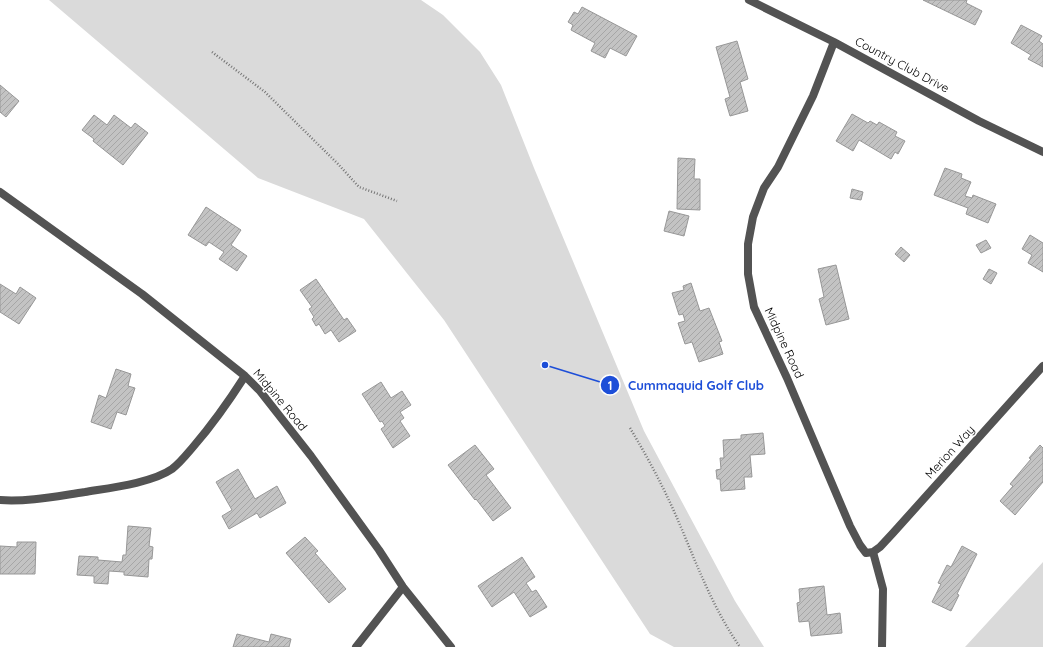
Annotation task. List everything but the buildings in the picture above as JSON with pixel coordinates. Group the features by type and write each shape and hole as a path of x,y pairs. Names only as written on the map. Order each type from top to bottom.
{"street":[{"name":"Country Club Drive","path":"749,0 834,42 979,121 1043,152"},
{"name":"Midpine Road","path":"834,42 813,96 778,167 764,188 753,217 748,244 748,274 754,307 787,378 850,526 860,545 866,552 873,552"},
{"name":"Midpine Road","path":"0,192 142,294 245,376 260,391 311,456 403,587 451,647"},
{"name":"Merion Way","path":"873,552 880,547 904,522 1043,366"},
{"path":"0,500 43,498 130,485 165,474 174,468 211,426 230,401 245,376"},
{"path":"873,552 883,589 882,647"},
{"path":"356,647 403,587"}],"path":[{"path":"212,52 265,92 338,164 359,187 397,200"},
{"path":"630,428 657,473 722,621 740,647"}],"shaded area":[{"path":"49,0 421,0 443,15 480,52 501,85 534,168 644,431 735,601 764,647 674,647 650,634 444,320 364,219 258,178"},
{"path":"1043,562 1043,647 965,647 1033,573"}],"place":[{"name":"Cummaquid Golf Club","path":"545,365"}]}
